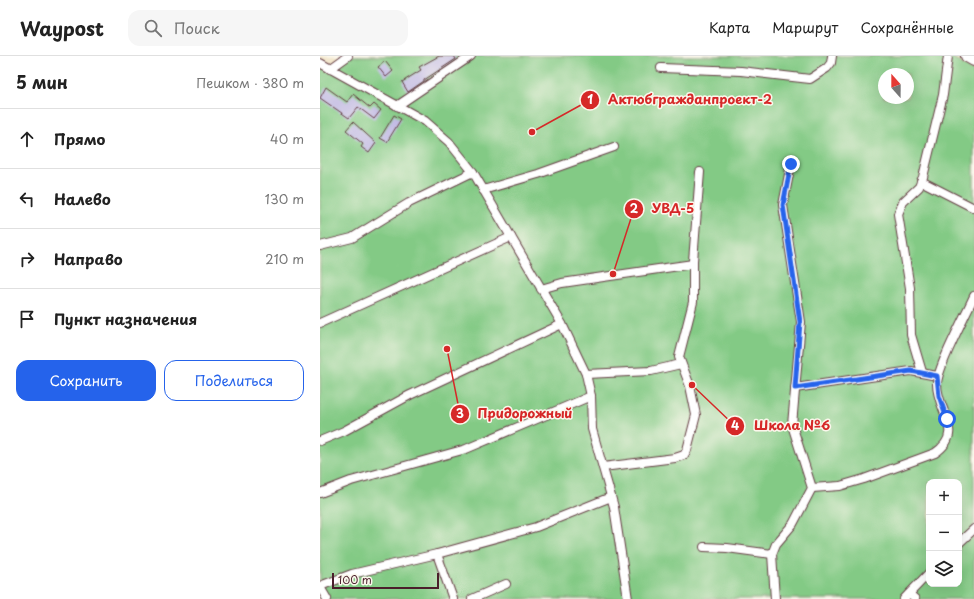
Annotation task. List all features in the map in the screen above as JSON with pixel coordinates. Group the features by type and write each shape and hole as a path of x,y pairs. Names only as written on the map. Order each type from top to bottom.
{"highway":[{"path":"966,56 974,60"}],"lane":[{"path":"330,69 348,56"},
{"path":"397,106 471,56"},
{"path":"661,68 741,71 799,79 810,78 827,68 831,63 832,56"},
{"path":"922,372 911,335 910,288 898,214 903,202 913,195 922,181 943,95 948,56"},
{"path":"320,63 425,121 449,142 472,172 562,324 586,374 592,396 592,429 611,497 628,599"},
{"path":"483,190 538,174 614,147"},
{"path":"776,599 772,554 776,544 793,524 812,488 792,425 800,322 783,205 791,164"},
{"path":"320,246 352,238 409,203 472,172"},
{"path":"603,467 675,458 684,455 687,450 696,415 690,386 679,357 693,302 693,264 700,172"},
{"path":"922,181 974,208"},
{"path":"320,323 511,237"},
{"path":"541,289 562,283 693,264"},
{"path":"812,488 840,486 864,479 935,453 942,448 948,440 951,430 939,396 937,376 974,296"},
{"path":"320,441 344,431 410,395 562,324"},
{"path":"586,374 651,370 681,364"},
{"path":"795,388 911,371 937,376"},
{"path":"320,493 351,481 466,449 592,396"},
{"path":"326,599 320,587 352,574 437,554 536,527 611,497"},
{"path":"962,540 974,529"},
{"path":"704,547 727,548 772,554"},
{"path":"437,554 453,599"},
{"path":"909,597 926,577"},
{"path":"472,599 506,584"}],"green space":[{"path":"347,56 950,56 974,71 974,599 327,599 320,587 320,63 329,68"}],"building":[{"path":"439,56 454,56 456,59 408,92 402,82 421,70 419,67"},
{"path":"385,61 393,71 386,77 378,67"},
{"path":"326,87 347,102 353,94 370,108 374,104 381,110 374,119 358,107 349,118 320,98"},
{"path":"394,115 401,119 387,142 380,138"},
{"path":"353,122 376,143 369,153 361,147 363,144 346,130"}],"place":[{"name":"Актюбгражданпроект-2","path":"532,132"},
{"name":"УВД-5","path":"613,274"},
{"name":"Придорожный","path":"447,349"},
{"name":"Школа №6","path":"692,385"}],"route":[{"path":"791,164 783,205 800,322 795,388 911,371 922,372 937,376 939,396 947,419"}]}
